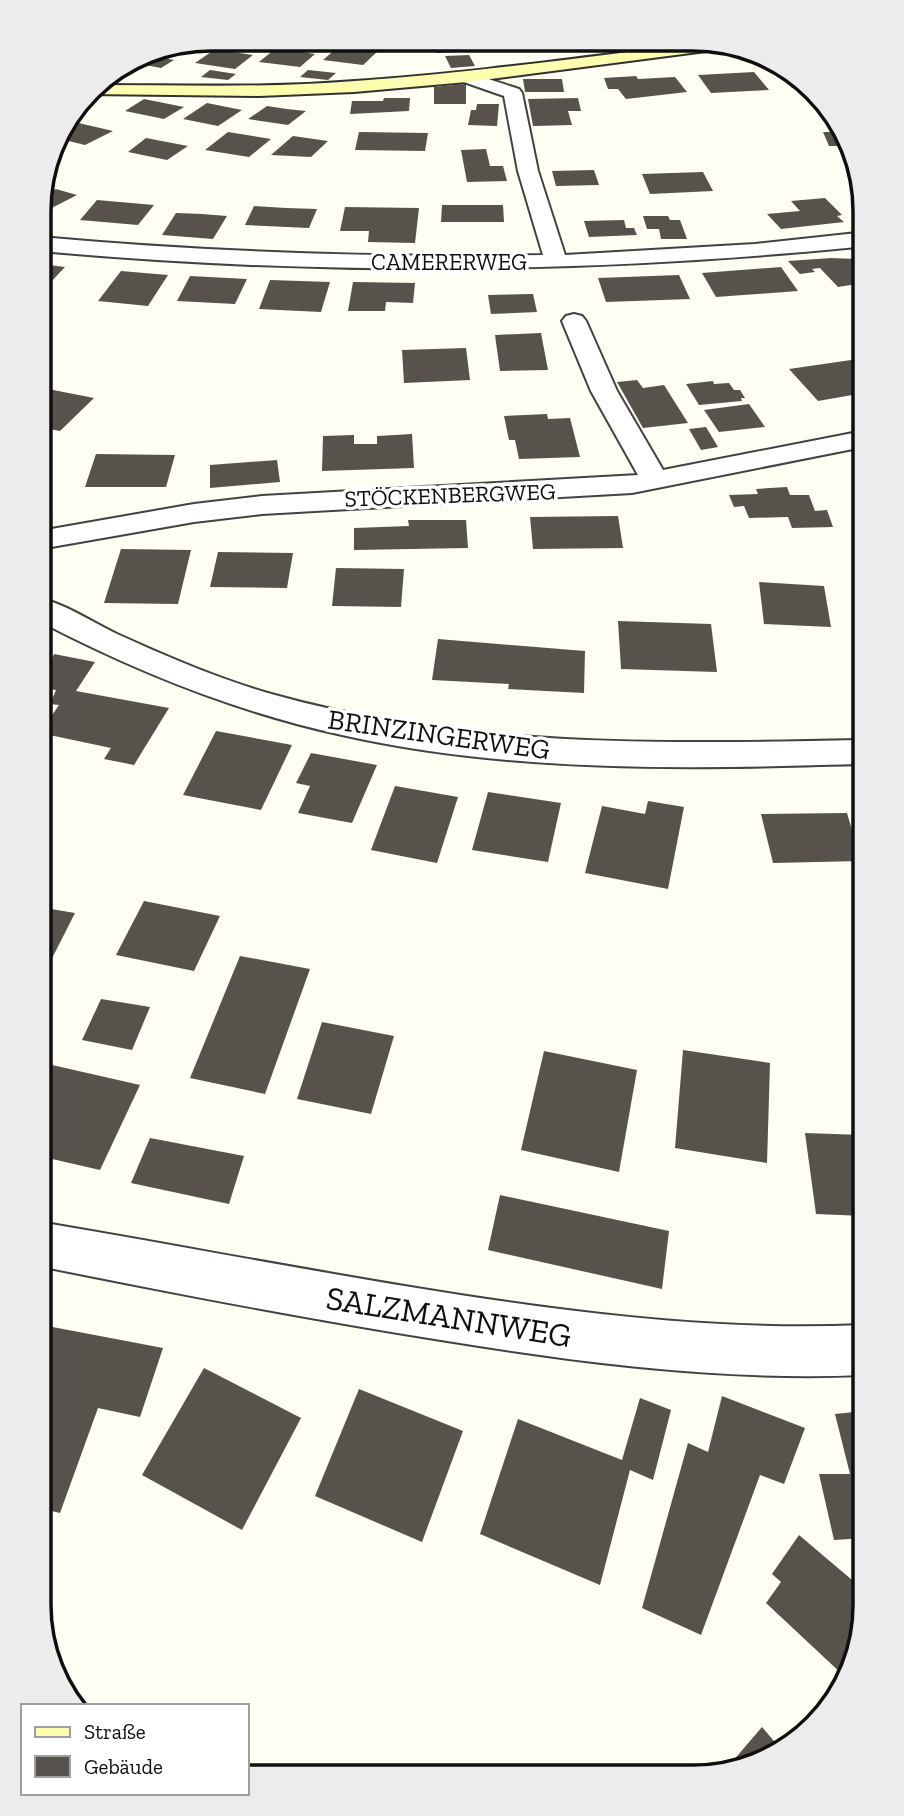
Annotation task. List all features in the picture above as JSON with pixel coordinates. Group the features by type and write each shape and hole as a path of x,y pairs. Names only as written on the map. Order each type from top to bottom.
{"street":[{"path":"106,90 282,91 467,76 673,51"},
{"path":"467,76 513,93 528,171 556,261"},
{"name":"CAMERERWEG","path":"51,245 281,260 418,263 678,256 853,240"},
{"path":"575,321 604,391 655,480"},
{"name":"STÖCKENBERGWEG","path":"51,538 194,513 262,505 353,498 576,490 655,480 853,441"},
{"name":"BRINZINGERWEG","path":"51,613 149,660 246,697 318,717 413,736 505,748 580,753 705,756 853,752"},
{"name":"SALZMANNWEG","path":"51,1246 396,1309 626,1344 694,1351 759,1353 853,1350"}],"building":[{"path":"213,51 253,55 235,69 195,63"},
{"path":"273,51 315,54 300,67 259,62"},
{"path":"333,51 378,51 363,65 323,60"},
{"path":"435,51 484,51 436,53"},
{"path":"469,55 475,66 451,68 445,56"},
{"path":"164,58 174,60 161,68 145,65"},
{"path":"210,70 236,74 228,80 201,77"},
{"path":"308,70 336,73 328,80 300,77"},
{"path":"754,72 769,90 711,93 698,75"},
{"path":"636,76 638,79 675,77 687,92 626,99 618,89 608,89 604,78"},
{"path":"523,79 562,79 564,92 525,92"},
{"path":"466,84 466,104 434,104 434,87"},
{"path":"384,98 410,98 409,111 350,114 352,101 383,101"},
{"path":"578,98 581,111 568,111 572,125 533,126 528,99"},
{"path":"144,99 184,107 164,119 125,111"},
{"path":"207,103 242,110 218,126 183,119"},
{"path":"477,104 499,104 497,126 468,125 471,110 476,110"},
{"path":"267,106 306,111 288,125 248,119"},
{"path":"78,123 113,131 85,145 67,141"},
{"path":"228,132 271,139 249,157 205,150"},
{"path":"359,132 428,133 425,151 355,150"},
{"path":"823,132 832,132 839,146 829,146"},
{"path":"293,136 328,141 311,157 271,155"},
{"path":"146,138 188,146 167,160 128,152"},
{"path":"486,149 490,166 503,166 507,181 467,182 461,150"},
{"path":"594,170 599,185 556,186 552,171"},
{"path":"703,172 713,191 650,194 642,174"},
{"path":"56,189 77,195 51,208 52,191"},
{"path":"825,198 842,215 837,216 844,222 781,229 767,214 800,211 791,201"},
{"path":"97,200 154,205 138,225 80,220"},
{"path":"442,205 503,205 504,222 441,222"},
{"path":"254,206 317,209 309,228 245,225"},
{"path":"345,207 419,208 415,243 368,242 369,231 340,231"},
{"path":"176,213 227,216 213,239 162,235"},
{"path":"643,216 668,216 670,220 680,220 687,239 661,239 659,229 647,229"},
{"path":"624,220 626,228 634,228 637,235 589,237 584,221"},
{"path":"853,259 853,285 838,287 820,268 812,269 815,272 800,274 788,261"},
{"path":"51,265 65,267 51,282"},
{"path":"781,267 798,291 716,297 702,273"},
{"path":"121,271 168,275 148,306 98,301"},
{"path":"679,275 690,299 606,302 598,278"},
{"path":"190,276 247,279 235,304 177,301"},
{"path":"270,280 330,282 321,312 259,309"},
{"path":"353,282 415,283 413,303 386,302 385,311 348,311"},
{"path":"533,294 537,312 491,314 488,295"},
{"path":"541,333 548,370 500,371 495,335"},
{"path":"466,348 470,380 404,383 402,350"},
{"path":"853,360 853,395 818,401 789,369"},
{"path":"637,380 643,388 664,385 688,423 643,428 617,382"},
{"path":"713,381 714,384 729,383 734,390 740,390 745,398 741,398 742,401 699,405 686,384"},
{"path":"51,390 94,398 60,431 51,429"},
{"path":"749,404 765,427 719,432 704,410"},
{"path":"547,414 548,419 570,418 580,457 519,459 515,440 509,440 504,416"},
{"path":"706,427 718,447 701,450 689,429"},
{"path":"412,434 414,468 322,471 323,436 354,435 354,444 377,444 377,436"},
{"path":"96,454 175,455 166,487 85,487"},
{"path":"277,460 280,482 210,488 210,465"},
{"path":"787,487 790,495 809,495 815,511 827,510 833,527 792,528 788,517 749,518 744,506 734,507 729,495 758,494 756,489"},
{"path":"618,516 623,548 533,549 530,517"},
{"path":"408,520 466,520 468,548 354,550 354,528 409,526"},
{"path":"121,549 191,550 178,604 104,603"},
{"path":"218,552 293,553 287,588 210,587"},
{"path":"336,568 404,569 401,607 332,606"},
{"path":"759,582 824,586 831,627 764,624"},
{"path":"618,621 711,624 717,672 621,669"},
{"path":"438,639 585,651 584,693 508,689 509,684 432,680"},
{"path":"54,654 95,662 76,691 169,708 134,765 104,759 111,748 51,735 51,717 59,705 51,704 56,690 51,689 51,661"},
{"path":"216,731 292,745 261,810 183,795"},
{"path":"311,753 377,765 352,823 298,813 310,786 296,783"},
{"path":"395,786 458,797 437,863 371,850"},
{"path":"488,792 561,803 548,862 472,850"},
{"path":"648,801 684,807 668,889 585,873 602,806 645,814"},
{"path":"847,813 853,834 853,861 773,863 761,814"},
{"path":"144,901 220,916 194,971 116,955"},
{"path":"51,909 75,913 51,960"},
{"path":"240,956 310,969 265,1094 190,1078"},
{"path":"101,999 150,1007 132,1050 82,1040"},
{"path":"322,1022 394,1036 371,1114 297,1099"},
{"path":"683,1050 770,1063 767,1163 675,1148"},
{"path":"544,1051 637,1070 619,1172 521,1150"},
{"path":"51,1065 140,1085 100,1170 51,1159"},
{"path":"805,1133 853,1135 853,1216 816,1214"},
{"path":"150,1138 244,1156 229,1204 131,1183"},
{"path":"500,1195 669,1231 662,1289 488,1250"},
{"path":"51,1327 163,1348 140,1417 98,1408 60,1513 51,1511"},
{"path":"204,1368 301,1418 242,1530 142,1475"},
{"path":"359,1389 463,1431 422,1542 315,1496"},
{"path":"722,1396 805,1428 784,1484 760,1475 701,1635 642,1608 688,1443 708,1452"},
{"path":"640,1398 671,1410 653,1480 630,1470 600,1585 480,1534 518,1419 622,1460"},
{"path":"853,1412 853,1539 834,1540 819,1474 850,1474 835,1414"},
{"path":"799,1535 853,1581 850,1636 839,1671 766,1603 781,1582 772,1574"},
{"path":"762,1727 775,1742 764,1749 734,1760"}]}
